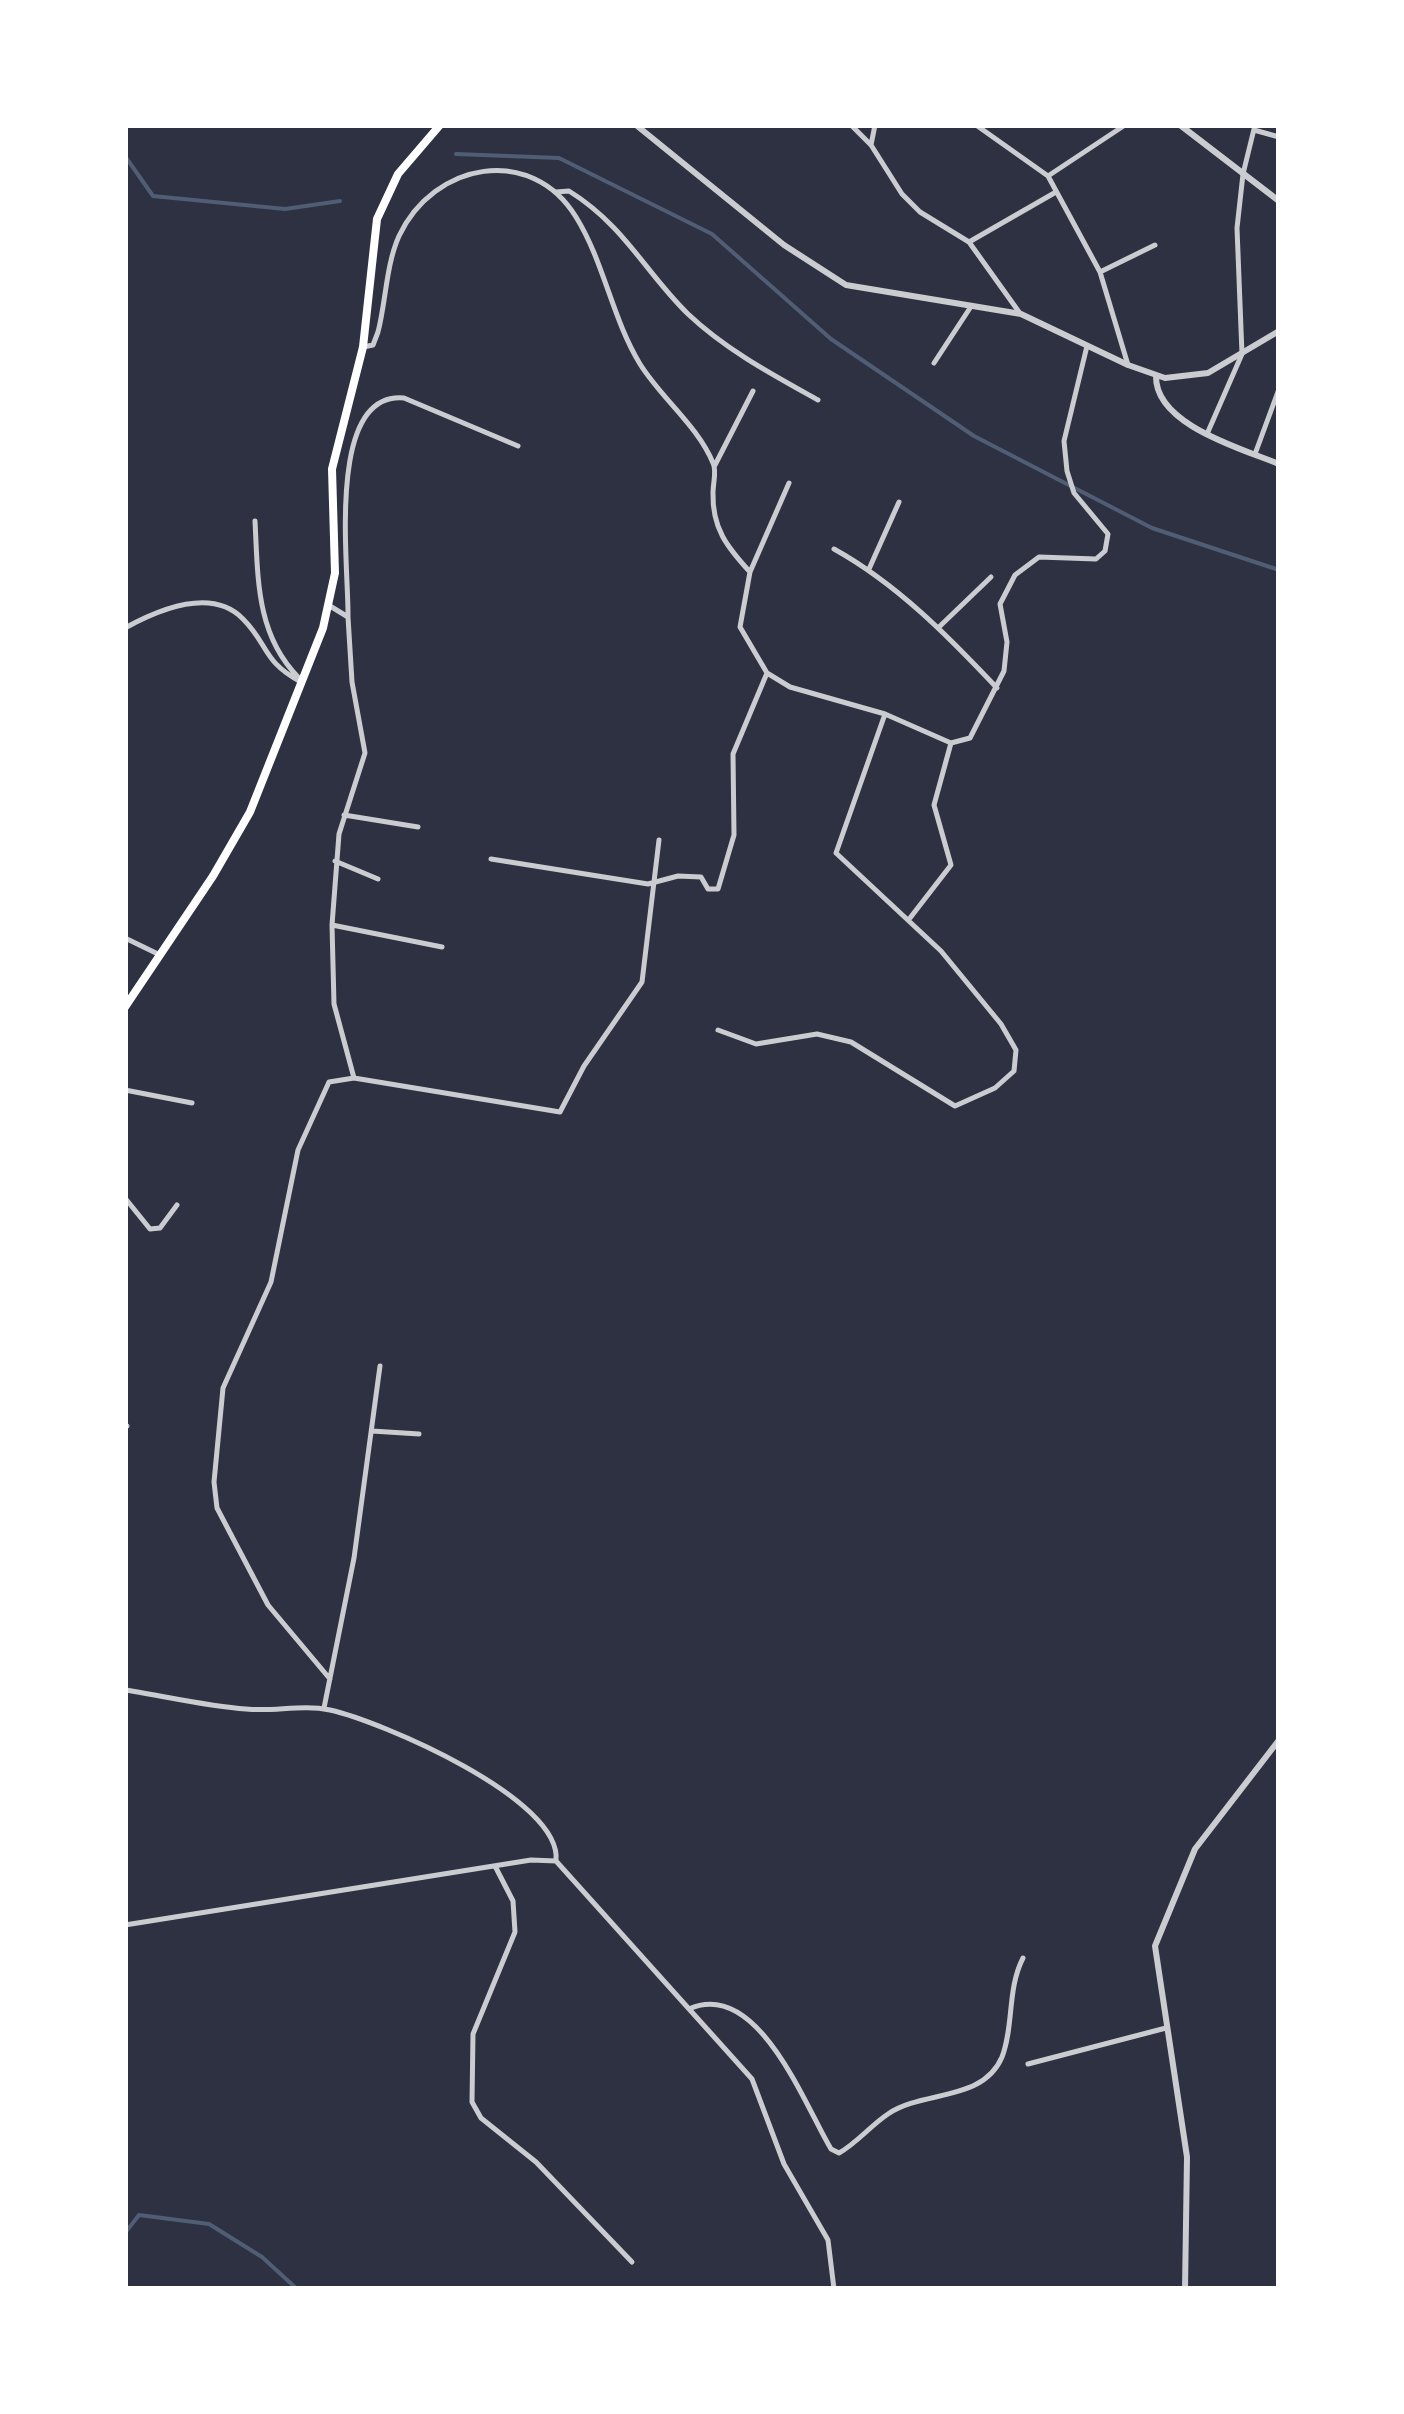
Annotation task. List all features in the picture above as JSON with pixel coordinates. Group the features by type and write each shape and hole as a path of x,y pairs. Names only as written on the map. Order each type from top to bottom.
{"main road":[{"path":"125,1007 250,812 303,683 330,606 336,558 330,506 332,469 363,347 380,210 398,174 440,125"}],"street":[{"path":"636,125 784,245 830,277 874,292 1021,314 1156,376 1193,378 1278,334"},
{"path":"850,125 871,144 911,203 968,242 1021,314"},
{"path":"871,144 875,125"},
{"path":"976,125 1048,176 1100,272 1128,366"},
{"path":"1048,176 1125,125"},
{"path":"1180,125 1279,201"},
{"path":"1207,434 1242,354 1236,252 1243,174 1254,128 1279,137"},
{"path":"363,347 373,344 378,332 400,234 442,186 468,172 496,168 524,173 556,192 582,228 615,315 640,365 714,465"},
{"path":"556,192 569,191 612,225 680,305 714,336 818,400"},
{"path":"968,242 1056,192"},
{"path":"1100,272 1154,245"},
{"path":"934,363 970,308"},
{"path":"789,483 750,572 740,627 768,673 790,687 885,714 951,742 970,738 997,688 1007,642 1000,604 1015,575 1038,558 1096,559 1105,551 1108,534 1074,493 1066,470 1064,441 1072,396 1088,345"},
{"path":"1156,376 1158,392 1166,403 1207,434 1279,464"},
{"path":"1255,454 1279,389"},
{"path":"750,572 713,520 714,465 752,391"},
{"path":"354,1078 334,1004 332,925 334,861 344,815 365,753 352,682 348,616 347,484 357,427 376,403 404,398 518,446"},
{"path":"870,569 899,502"},
{"path":"255,522 266,629 282,662 303,683"},
{"path":"834,549 870,569 938,628 997,688"},
{"path":"938,628 991,576"},
{"path":"125,628 148,614 171,607 191,604 224,609 244,620 273,664 303,683"},
{"path":"330,606 348,616"},
{"path":"491,858 652,883 693,874 708,889 720,886 734,834 734,754 768,673"},
{"path":"718,1030 756,1044 817,1034 851,1042 955,1106 995,1088 1014,1071 1016,1050 1000,1024 910,918 836,854 885,714"},
{"path":"910,918 951,865 934,804 951,742"},
{"path":"344,815 418,827"},
{"path":"330,1679 268,1605 217,1508 216,1453 223,1388 271,1282 298,1150 330,1082 354,1078 557,1114 642,982 659,840"},
{"path":"334,861 378,879"},
{"path":"332,925 442,947"},
{"path":"125,938 160,955"},
{"path":"125,1090 192,1103"},
{"path":"125,1198 150,1229 160,1228 177,1205"},
{"path":"324,1709 380,1366"},
{"path":"372,1431 419,1434"},
{"path":"125,1690 250,1710 324,1709 417,1744 508,1794 543,1828 556,1851 556,1861 756,2085 784,2164 828,2240 834,2289"},
{"path":"1184,2289 1188,2157 1156,1946 1180,1878 1195,1849 1252,1782 1279,1740"},
{"path":"125,1925 495,1866 556,1861"},
{"path":"495,1866 512,1901 515,1932 473,2034 472,2102 481,2118 536,2162 632,2262"},
{"path":"690,2008 720,2006 756,2026 779,2056 831,2149 839,2152 888,2114 988,2078 1004,2052 1007,2016 1023,1958"},
{"path":"1028,2064 1166,2028"}],"waterway":[{"path":"456,154 559,158 712,234 831,339 974,436 1152,528 1279,570"},
{"path":"125,156 153,196 285,209 340,201"},
{"path":"125,2233 139,2215 209,2224 262,2257 297,2289"}]}
